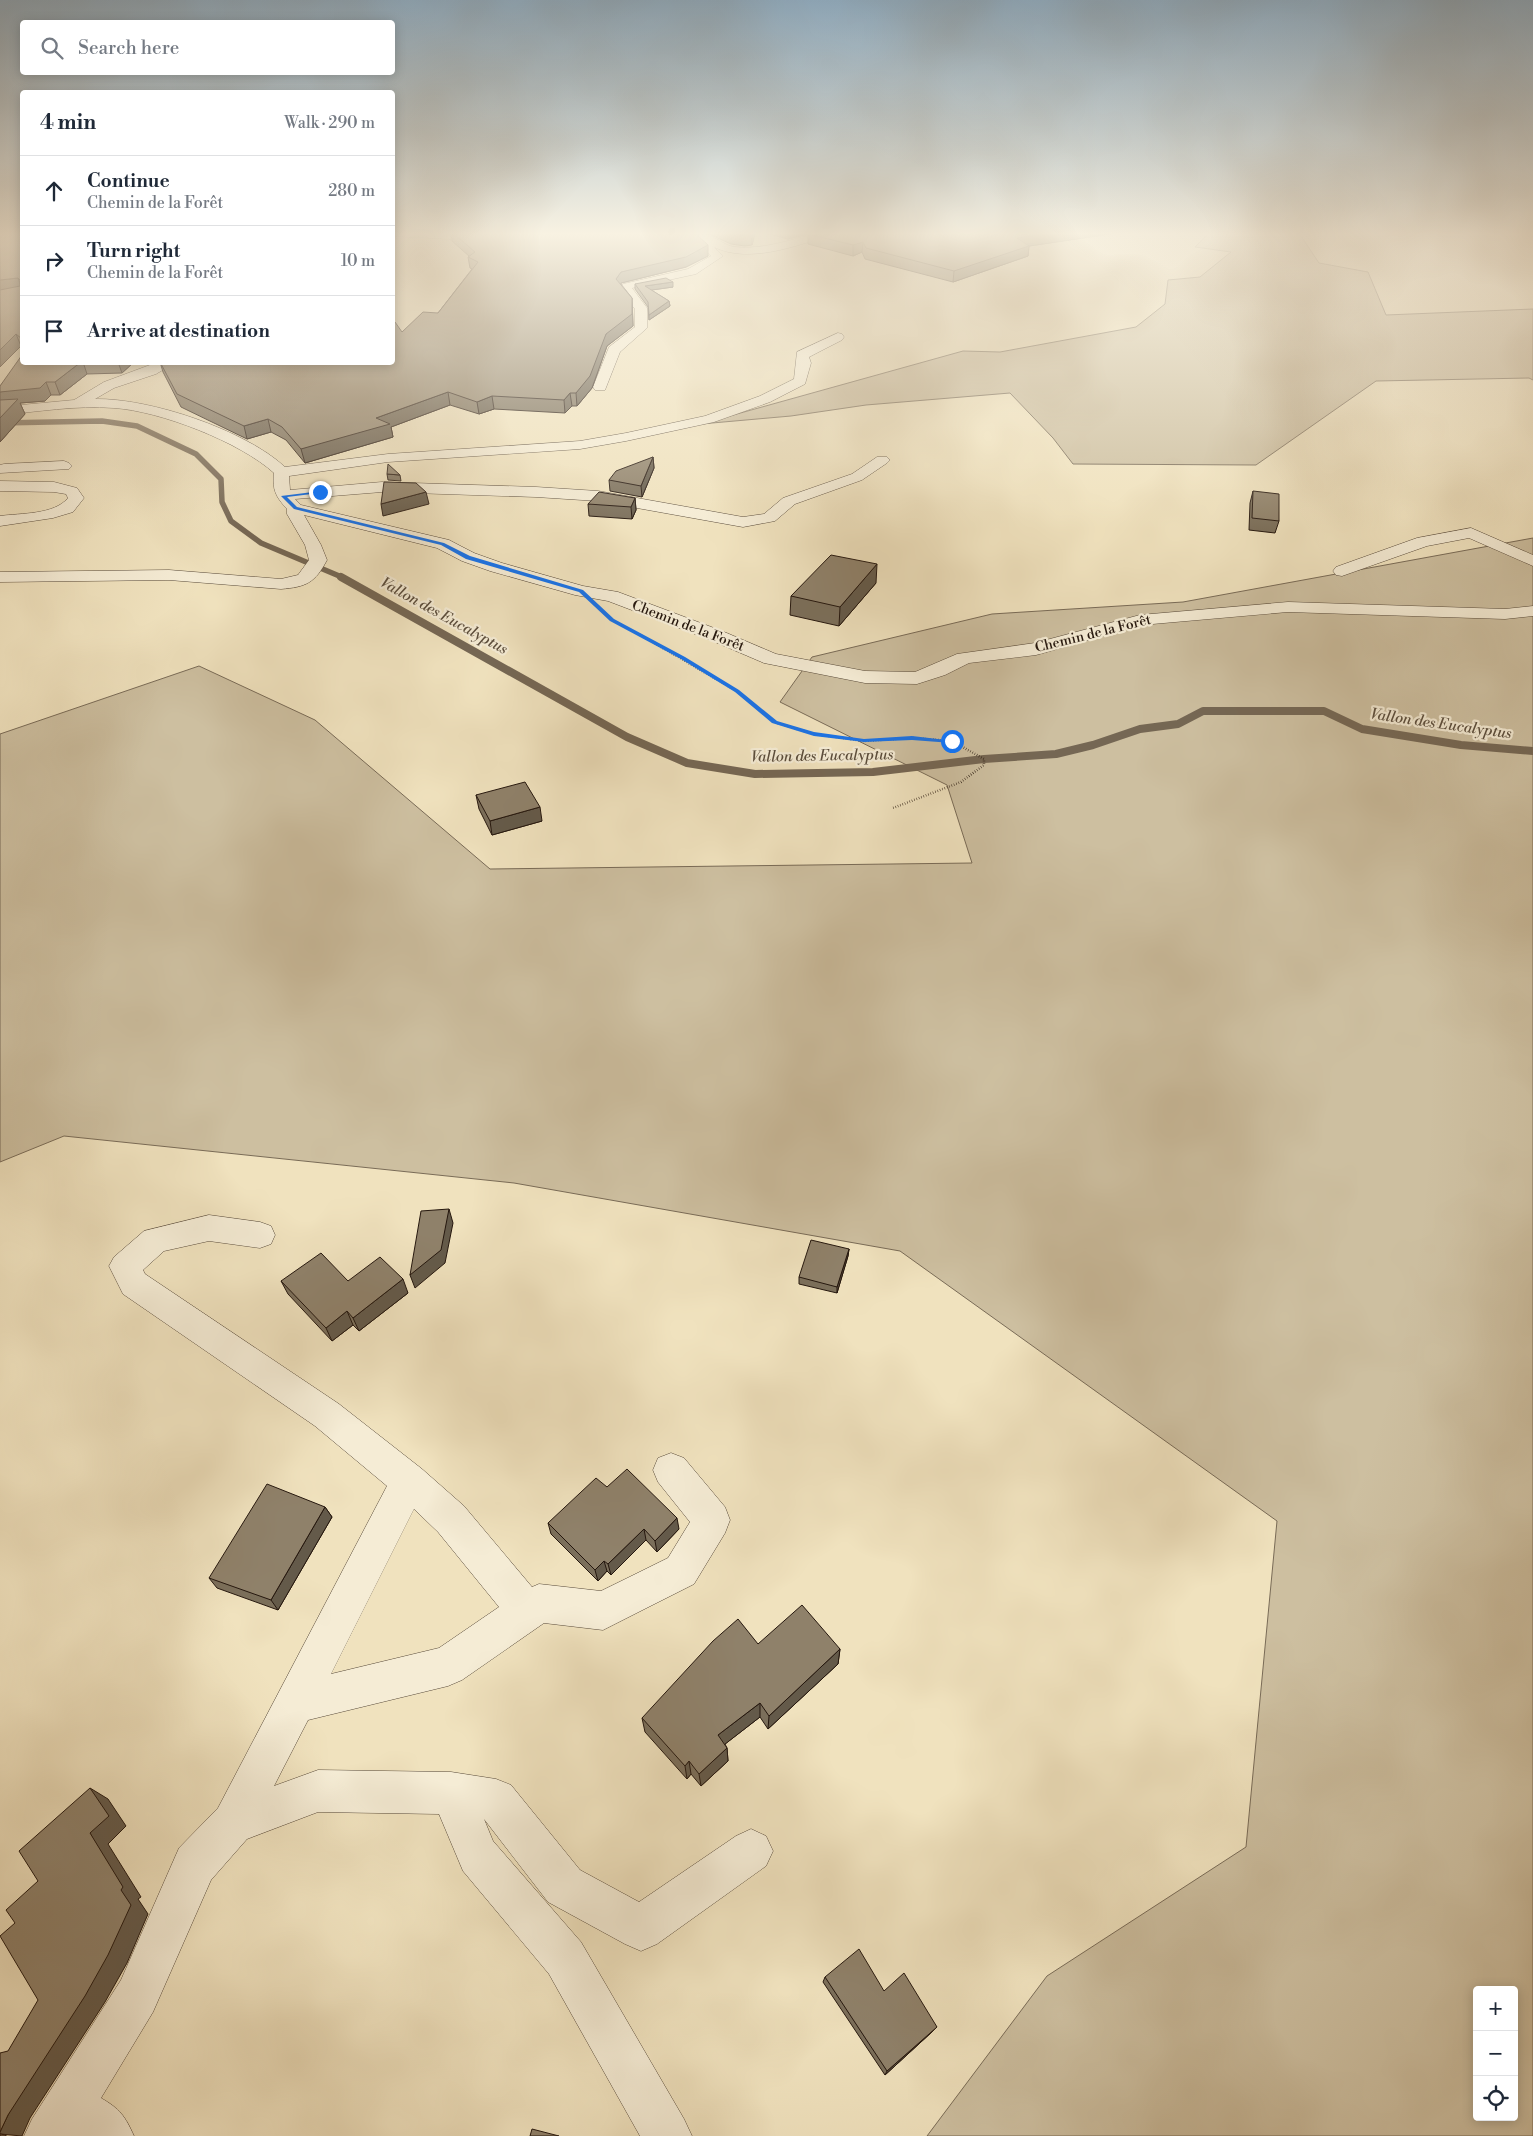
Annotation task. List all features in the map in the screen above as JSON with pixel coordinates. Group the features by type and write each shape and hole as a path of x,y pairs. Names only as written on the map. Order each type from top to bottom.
{"street":[{"path":"600,387 614,350 635,333"},
{"path":"282,472 412,455 580,445 709,419 765,398 800,382 804,363 802,355 838,337"},
{"path":"76,404 109,385 164,365"},
{"path":"0,411 76,404 126,404 154,411 207,430 236,443 276,464 282,472 280,486 313,545 318,560 311,575 298,582 281,584 169,575 0,577"},
{"path":"289,502 320,492 382,487 536,492 598,496 743,522 757,522 769,518 789,501 857,477 882,460"},
{"path":"0,469 64,466"},
{"path":"0,486 54,486 71,491 76,498 67,508 53,513 0,521"},
{"name":"Chemin de la Forêt","path":"289,502 443,544 468,558 581,591 612,596 770,659 822,670 873,677 917,678 938,671 964,658 1036,649 1140,620 1288,607 1505,614 1533,611"},
{"path":"1342,571 1423,542 1471,533 1533,561"},
{"path":"260,1235 209,1228 155,1240 125,1266 134,1284 327,1415 409,1481 451,1519 527,1611"},
{"path":"295,1703 448,1666 539,1603 603,1611 681,1571 712,1520 671,1470"},
{"path":"109,2136 99,2124 58,2121 137,1996 195,1864 233,1823 409,1481"},
{"path":"233,1823 318,1791 451,1793 496,1800 564,1886 641,1928 751,1851"},
{"path":"451,1793 478,1856 565,1958 667,2136"}],"path":[{"name":"Chemin de la Forêt","path":"628,629 683,658 737,691 774,722 814,734 864,741 912,738 952,741 984,759 984,766 961,782 893,808"}],"shaded area":[{"path":"1105,333 1533,333 1533,380 1529,378 1376,381 1256,465 1073,464 1053,438 1010,393 866,405 791,416 701,424 963,351 1000,352"},
{"path":"1533,538 1533,2136 927,2136 1047,1976 1246,1847 1277,1521 900,1251 514,1183 64,1136 0,1162 0,734 199,666 315,720 490,869 972,863 947,785 780,702 812,657 992,614 1183,602"}],"building":[{"path":"0,333 20,333 20,337 16,334 0,350"},
{"path":"395,333 608,333 590,376 576,393 570,393 564,400 492,396 477,402 448,392 376,418 390,424 301,449 282,427 268,419 244,426 177,394 162,365 395,365"},
{"path":"20,358 20,365 77,365 55,382 46,382 40,388 0,392 0,386"},
{"path":"18,399 0,418 0,400"},
{"path":"653,457 641,486 609,480 616,471"},
{"path":"388,464 400,475 387,474"},
{"path":"384,482 416,483 426,492 381,504"},
{"path":"1253,491 1279,494 1279,521 1252,518"},
{"path":"599,492 635,498 631,507 588,504"},
{"path":"831,555 877,564 840,607 791,596"},
{"path":"525,782 540,807 490,821 476,795"},
{"path":"449,1209 441,1250 410,1275 421,1211"},
{"path":"811,1240 849,1249 837,1287 799,1277"},
{"path":"321,1253 348,1281 380,1257 403,1279 353,1318 347,1311 326,1328 281,1281"},
{"path":"627,1469 677,1518 655,1541 644,1529 608,1564 604,1561 595,1570 548,1523 596,1478 607,1487"},
{"path":"267,1484 325,1507 271,1600 209,1578"},
{"path":"802,1605 840,1649 769,1716 760,1703 718,1735 727,1748 699,1774 689,1761 685,1766 642,1718 713,1641 738,1619 758,1644"},
{"path":"90,1788 109,1816 90,1833 123,1887 121,1890 131,1905 108,1955 85,1996 8,2115 0,2132 0,2053 8,2051 38,2000 0,1936 15,1923 6,1910 38,1881 19,1851"},
{"path":"859,1949 884,1991 904,1973 937,2027 887,2071 825,1977"},
{"path":"532,2129 559,2136 530,2136"}],"waterway":[{"name":"Vallon des Eucalyptus","path":"0,423 102,421 137,426 196,454 221,479 222,502 231,521 261,543 344,578"},
{"name":"Vallon des Eucalyptus","path":"341,577 627,737 687,763 755,774 873,772 984,759 1056,754 1093,745 1140,729 1178,724 1203,711 1324,711 1362,729 1461,745 1533,751"}],"route":[{"path":"320,492 284,496 295,508 443,544 468,558 581,591 612,620 683,658 737,691 774,722 814,734 864,741 912,738 952,741"}]}
